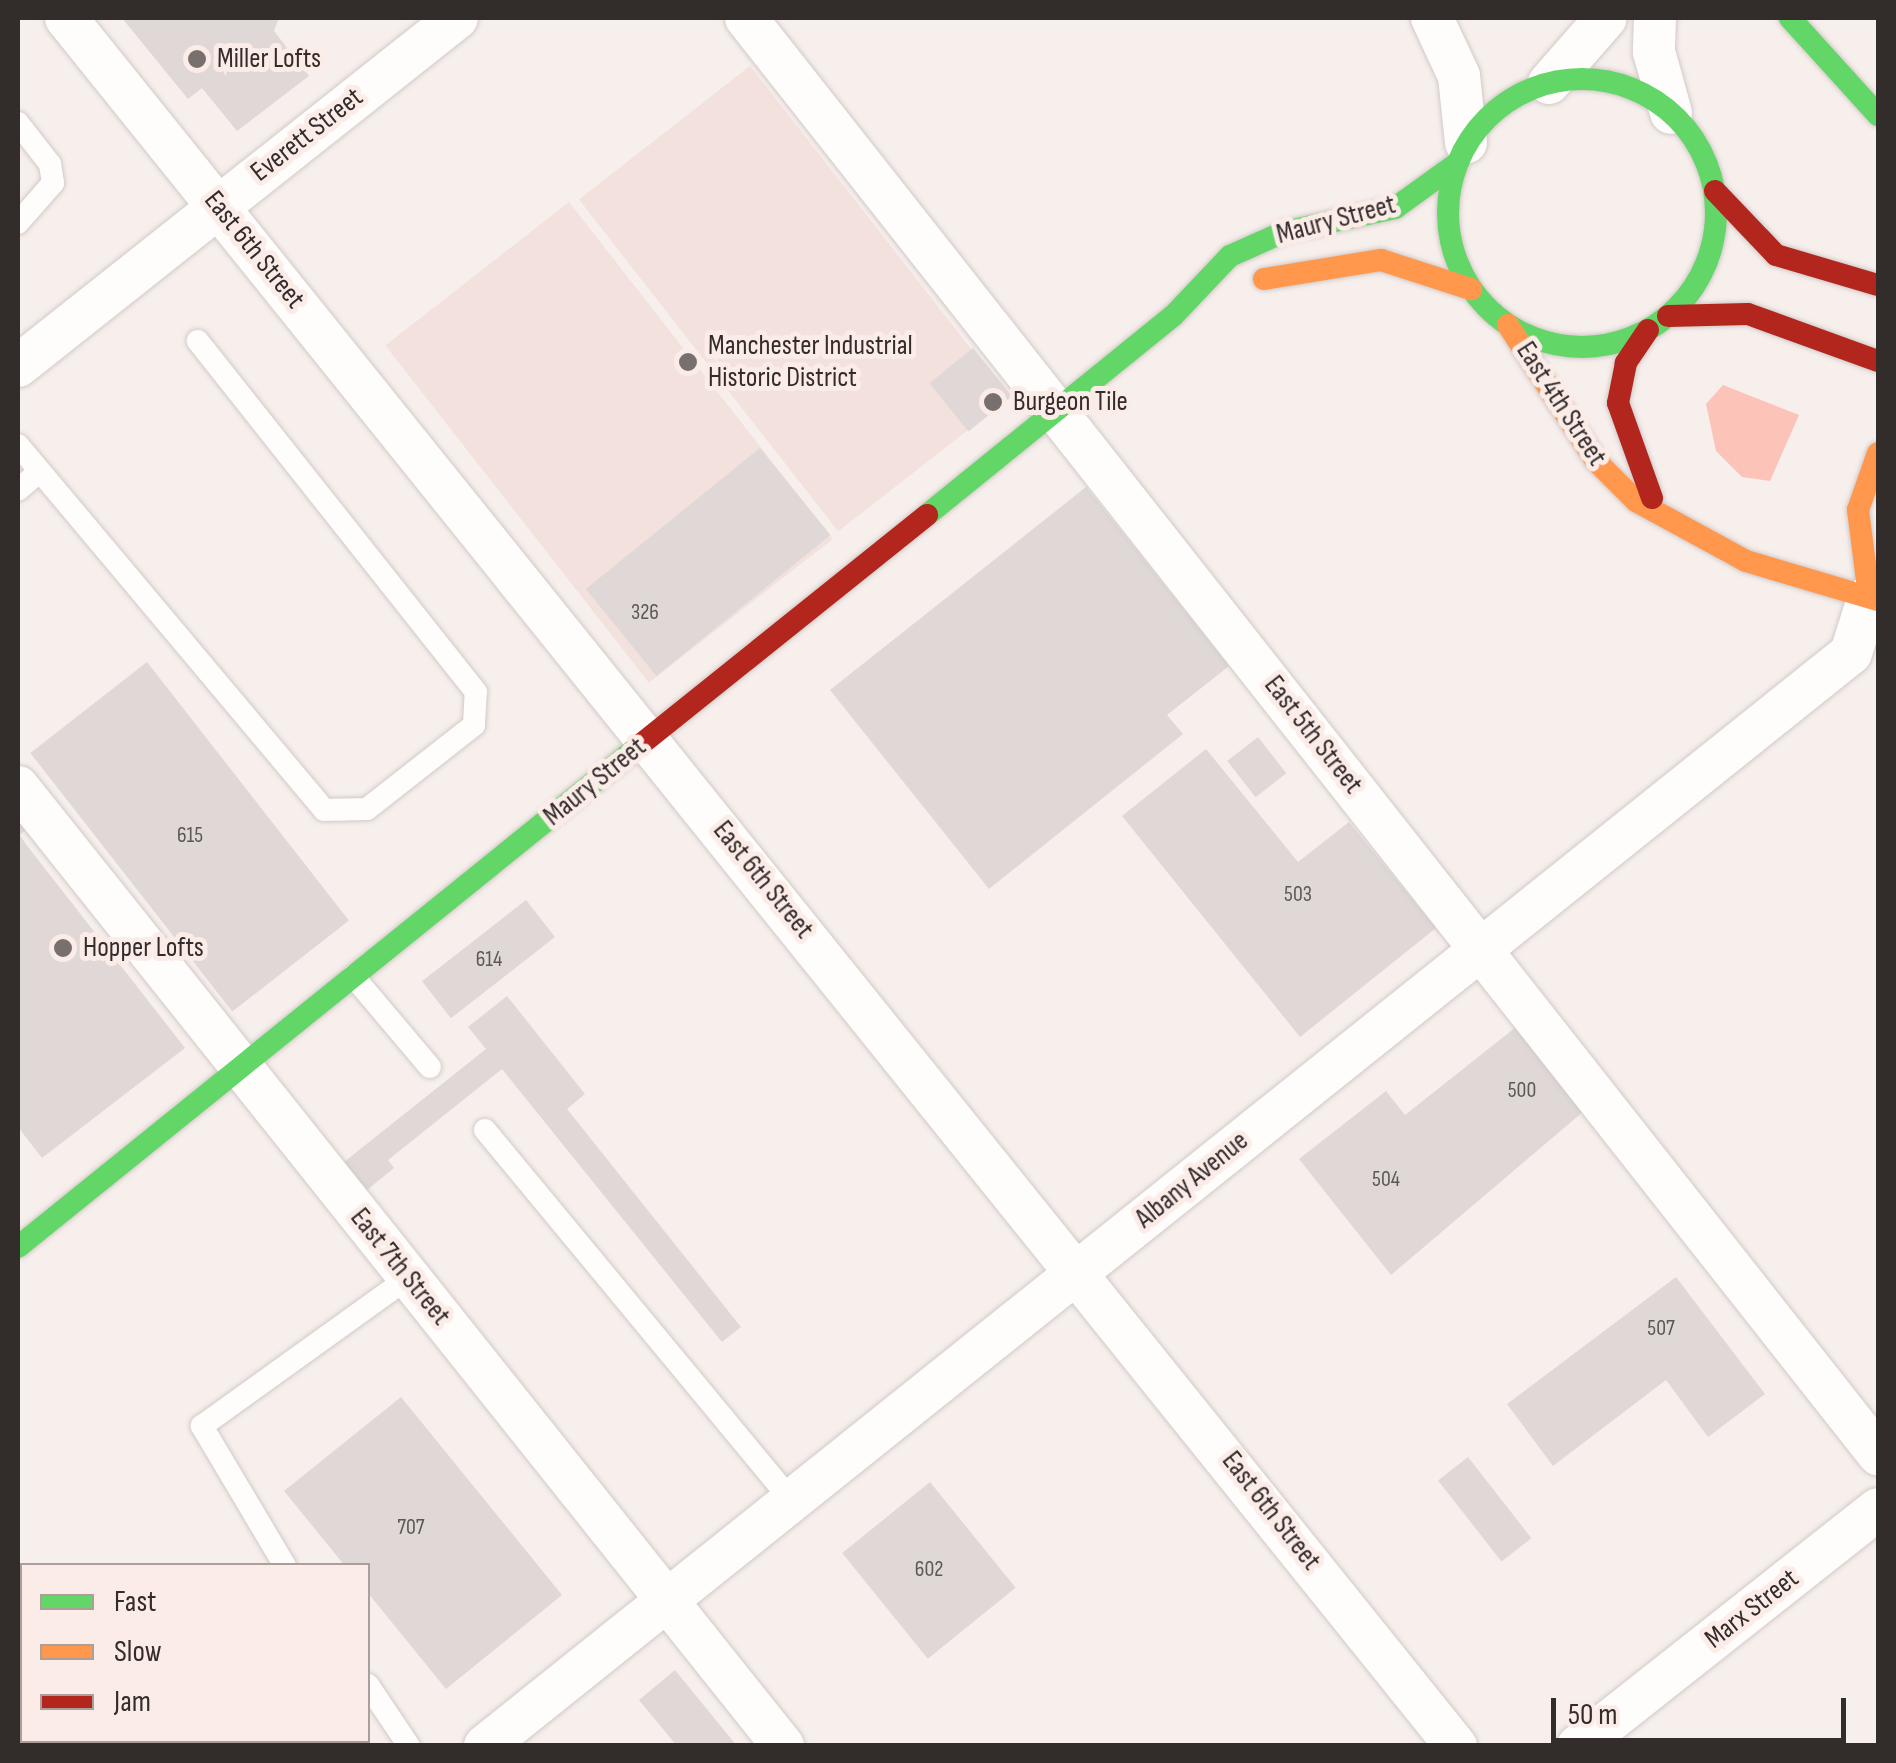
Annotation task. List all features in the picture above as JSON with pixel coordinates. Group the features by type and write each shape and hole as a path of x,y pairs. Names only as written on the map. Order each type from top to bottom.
{"main road":[{"path":"1790,18 1878,115"},
{"path":"1715,190 1704,268 1668,316 1648,330 1577,346 1508,326 1470,289 1448,228 1462,154 1510,99 1549,83 1614,82 1671,112 1700,147 1715,190 1776,255 1878,285"},
{"name":"Maury Street","path":"18,1247 1173,316 1244,248 1396,208 1462,154"},
{"name":"Maury Street","path":"1173,316 1236,290 1360,259 1404,263 1470,289"},
{"path":"1668,316 1748,314 1878,361"},
{"name":"East 4th Street","path":"1508,326 1605,472 1662,519 1746,562 1874,598"},
{"name":"East 4th Street","path":"1648,330 1626,363 1618,404 1662,519"},
{"path":"1874,598 1858,510 1878,453"}],"street":[{"name":"East 6th Street","path":"66,18 1081,1269 1456,1746"},
{"name":"Everett Street","path":"18,366 456,18"},
{"name":"East 5th Street","path":"746,18 1878,1454"},
{"path":"1432,18 1458,76 1462,154"},
{"path":"1549,83 1606,18"},
{"path":"1655,18 1654,52 1671,112"},
{"name":"Albany Avenue","path":"485,1746 1851,653 1867,627 1874,598"},
{"name":"East 7th Street","path":"18,787 783,1746"},
{"name":"Marx Street","path":"1578,1746 1878,1509"}],"lane":[{"path":"18,123 50,164 53,183 18,223"},
{"path":"18,445 324,810 367,809 474,724 476,692 198,341"},
{"path":"18,490 40,472"},
{"path":"353,976 430,1066"},
{"path":"485,1130 791,1500"},
{"path":"283,1563 202,1426 408,1278"},
{"path":"370,1688 409,1746"}],"shaded area":[{"path":"750,66 1009,398 838,531 579,200"},
{"path":"569,202 833,539 649,683 385,345"},
{"path":"1723,385 1799,415 1770,481 1742,477 1716,451 1706,404"}],"building":[{"path":"122,18 279,18 274,31 309,76 237,131 202,88 188,99"},
{"path":"973,348 1012,396 968,431 929,383"},
{"path":"760,448 830,535 656,676 586,589"},
{"path":"1086,487 1229,666 1167,715 1183,734 989,889 830,690"},
{"path":"147,662 349,920 232,1012 30,753"},
{"path":"1258,737 1286,773 1256,797 1227,761"},
{"path":"1206,749 1298,862 1349,822 1436,928 1300,1037 1122,816"},
{"name":"Hopper Lofts","path":"18,813 29,827 20,835 25,843 185,1048 42,1158 18,1127"},
{"path":"526,900 555,937 451,1018 422,981"},
{"path":"507,996 585,1094 567,1109 741,1327 722,1342 502,1069 388,1160 394,1168 367,1190 344,1162 486,1049 468,1027"},
{"path":"1516,1027 1584,1111 1391,1275 1299,1159 1386,1091 1405,1115"},
{"path":"1676,1277 1765,1394 1708,1437 1666,1380 1553,1466 1507,1404"},
{"path":"401,1397 562,1595 446,1689 370,1595 370,1563 343,1563 284,1491"},
{"path":"1468,1457 1531,1538 1501,1562 1438,1480"},
{"path":"930,1482 1016,1588 928,1659 842,1553"},
{"path":"675,1670 737,1746 677,1746 639,1700"},
{"path":"212,1743 285,1743 282,1746"}],"traffic: fast":[{"path":"1790,18 1878,115"},
{"path":"1582,79 1608,81 1633,89 1657,101 1677,118 1694,138 1706,162 1714,187 1716,213 1714,239 1706,264 1694,288 1677,308 1657,325 1633,337 1608,345 1582,347 1556,345 1531,337 1507,325 1487,308 1470,288 1458,264 1450,239 1448,213 1450,187 1458,162 1470,138 1487,118 1507,101 1531,89 1556,81 1582,79"},
{"path":"927,515 1173,316 1230,256 1284,232 1395,208 1456,164"},
{"path":"18,1247 640,745"}],"traffic: slow":[{"path":"1264,279 1381,260 1471,289"},
{"path":"1508,325 1596,461 1636,501 1746,561 1878,600"},
{"path":"1869,596 1858,510 1878,453"}],"traffic: jam":[{"path":"1715,191 1776,255 1878,285"},
{"path":"1668,316 1748,314 1878,361"},
{"path":"1648,330 1626,363 1618,403 1652,498"},
{"path":"640,745 927,515"}],"place":[{"name":"Miller Lofts","path":"197,59"},
{"name":"Manchester Industrial Historic District","path":"688,362"},
{"name":"Burgeon Tile","path":"993,402"},
{"name":"Hopper Lofts","path":"63,948"}]}
